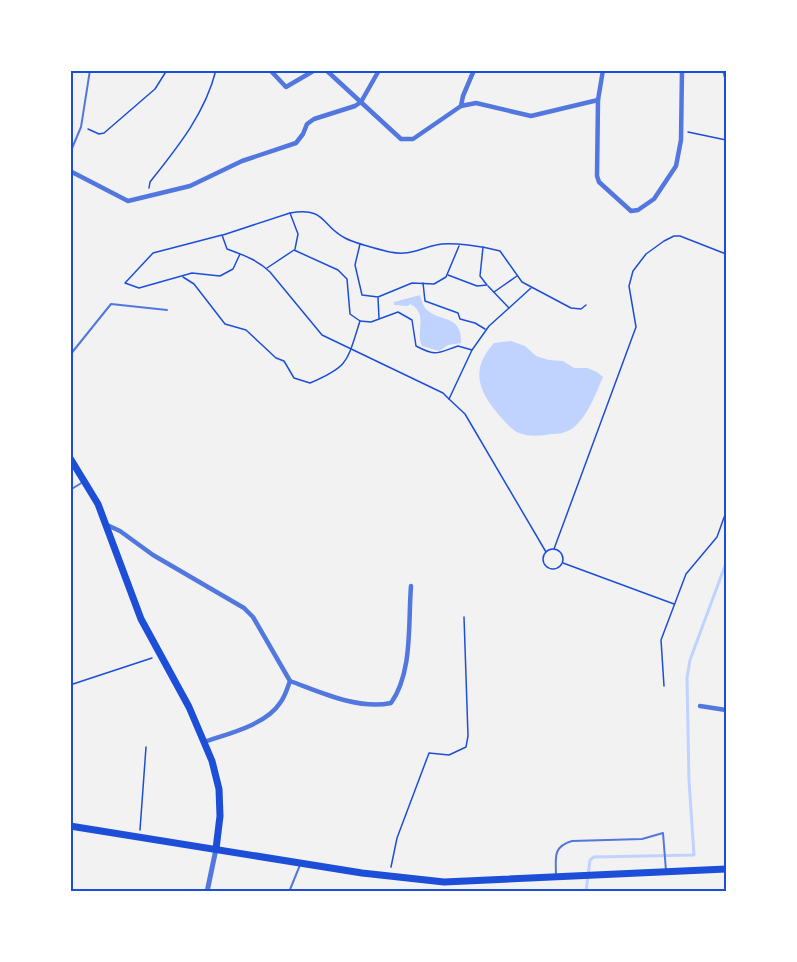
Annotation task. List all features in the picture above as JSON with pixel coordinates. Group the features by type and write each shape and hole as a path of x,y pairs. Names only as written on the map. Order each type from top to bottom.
{"main road":[{"path":"70,458 85,480 107,525 134,601 159,656 189,707 212,761 219,789 220,816 216,849"},
{"path":"70,826 389,876 444,882 726,869"}],"street":[{"path":"270,70 286,87 315,70"},
{"path":"70,171 128,201 190,186 242,161 296,143 307,124 314,119 361,102 378,72 376,70"},
{"path":"461,106 474,70"},
{"path":"603,70 598,100 597,176 599,182 631,211 638,210 654,199 676,166 681,130 682,70"},
{"path":"724,70 726,77"},
{"path":"327,71 401,139 413,139 461,106 476,103 535,116 598,100"},
{"path":"107,525 120,531 153,555 244,608 253,617 290,681 353,701 379,705 391,703 397,694 408,650 411,586"},
{"path":"204,742 253,724 267,715 280,705 290,681"},
{"path":"700,706 726,710"},
{"path":"207,891 216,849"}],"lane":[{"path":"70,153 81,127 90,70"},
{"path":"70,356 111,304 167,310"},
{"path":"70,490 85,480"},
{"path":"556,877 556,856 563,844 572,841 642,839 663,833 666,871"},
{"path":"289,891 302,862"}],"path":[{"path":"81,127 99,134 104,132 155,89 168,70"},
{"path":"148,196 150,183 186,136 197,117 216,70"},
{"path":"681,130 726,140"},
{"path":"240,254 233,269 220,276 192,273 139,288 125,283 153,253 307,210 318,215 345,238 393,252 413,253 437,244 500,250 522,282 571,308 581,309 586,304"},
{"path":"267,268 294,250 298,234 290,213"},
{"path":"222,235 227,249 267,268 322,335 443,393 465,414 546,552"},
{"path":"554,549 563,555 563,563 558,569 549,569 543,559 546,552 554,549 636,327 629,286 633,271 646,254 664,240 674,236 681,236 726,254"},
{"path":"360,243 355,265 362,295 378,297 412,282 434,284 447,275 459,245"},
{"path":"483,247 480,276 509,308"},
{"path":"294,250 338,270 347,279 350,314 360,321 370,322 398,312 412,320 416,346 432,354 442,354 458,346 472,350"},
{"path":"447,275 477,286 487,285"},
{"path":"183,276 194,284 225,324 246,330 276,358 284,361 294,378 310,383 334,373 344,365 360,321"},
{"path":"494,292 518,276"},
{"path":"423,283 424,301 458,313 460,319 486,329"},
{"path":"449,399 472,350 486,329 532,287"},
{"path":"378,297 379,318"},
{"path":"664,686 661,640 686,574 717,537 726,512"},
{"path":"563,563 675,604"},
{"path":"389,876 397,838 429,753 449,755 466,747 468,736 464,617"},
{"path":"70,686 159,656"},
{"path":"140,837 146,747"}],"water":[{"path":"420,295 426,309 458,327 461,343 448,345 439,351 422,346 419,312 410,304 408,306 394,305 394,302"},
{"path":"511,341 525,346 536,356 563,361 574,368 587,368 603,377 587,411 573,428 560,433 535,436 523,434 511,428 492,406 482,388 479,371 486,353 494,343"}],"waterway":[{"path":"586,892 590,860 594,857 694,855 689,780 687,678 690,660 726,563"}]}
